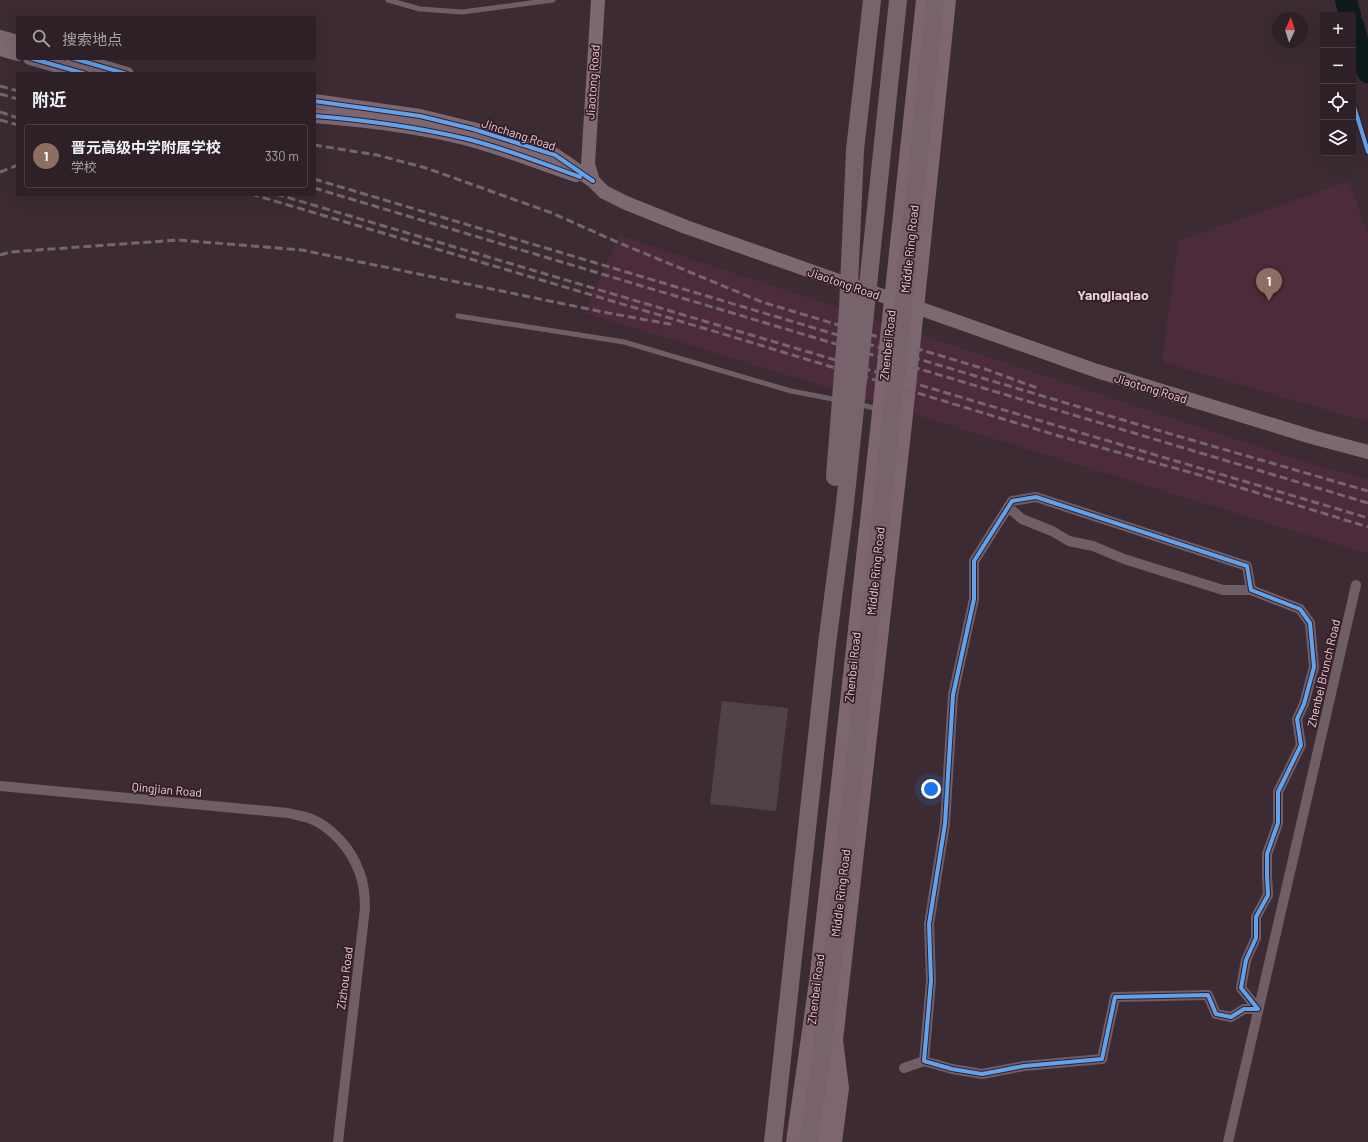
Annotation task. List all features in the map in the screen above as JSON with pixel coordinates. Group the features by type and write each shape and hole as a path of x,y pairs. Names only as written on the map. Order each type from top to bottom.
{"highway":[{"path":"827,644 834,502 848,309 855,150 872,0"},
{"path":"773,1142 827,644 844,505 898,0"},
{"name":"Middle Ring Road","path":"808,1142 821,1062 852,792 935,0"},
{"path":"815,1142 821,1062"}],"main road":[{"name":"Jiaotong Road","path":"598,0 588,164 593,181 604,192 626,203 686,228 1097,371 1312,437 1368,452"},
{"name":"Zhenbei Road","path":"794,1142 817,982 924,0"},
{"name":"Zhenbei Road","path":"821,1142 835,1040 903,432 948,0"},
{"path":"0,37 16,41"},
{"path":"0,49 16,53"},
{"path":"37,60 79,72"},
{"path":"79,60 120,72"},
{"name":"Jinchang Road","path":"316,101 420,116 473,129 555,155 593,181"},
{"name":"Jinchang Road","path":"316,116 363,121 468,139 593,181"},
{"name":"Zhenbei Road","path":"834,1142 841,1088 835,1040"},
{"path":"777,1142 800,1099"}],"street":[{"path":"924,1061 931,981 929,924 945,824 953,695 974,599 974,561 1012,501 1036,497 1247,566 1251,590"},
{"path":"1008,507 1022,519 1052,531 1069,541 1093,546 1124,559 1223,590 1251,590 1300,609 1310,623 1314,667 1304,704 1297,720 1301,745 1278,792 1278,823 1267,854 1268,895 1256,917 1256,938 1246,960 1241,988 1258,1009"},
{"name":"Zhenbei Brunch Road","path":"1228,1142 1356,585"},
{"name":"Qingjian Road","path":"0,786 288,813 309,818 328,828"},
{"name":"Zizhou Road","path":"328,828 348,850 359,870 364,890 365,908 338,1142"},
{"path":"904,1068 924,1061 952,1069 982,1074 1024,1066 1102,1059 1115,997 1208,995 1216,1014 1231,1017 1244,1009 1258,1009"}],"lane":[{"path":"388,0 420,9 462,12 553,0"},
{"path":"458,316 624,342 792,391 880,409"}],"shaded area":[{"path":"1349,181 1368,235 1368,422 1162,362 1178,241"},
{"path":"619,235 1311,464 1368,479 1368,554 585,313"}],"building":[{"path":"722,701 788,708 776,811 710,804"}],"waterway":[{"path":"1346,0 1349,12"},
{"path":"1356,36 1363,62 1368,72"}],"railway":[{"path":"0,86 16,90"},
{"path":"0,94 16,98"},
{"path":"0,112 16,117"},
{"path":"0,120 16,124"},
{"path":"316,145 377,155 426,168 552,213 617,242 762,302 988,370 1040,389"},
{"path":"0,172 16,166"},
{"path":"316,180 1150,428 1368,491"},
{"path":"316,189 1368,503"},
{"path":"258,196 720,333 1059,436 1196,474 1368,527"},
{"path":"283,196 1368,518"},
{"path":"0,255 10,252 178,240 302,250 608,313 675,325"}],"cycle path":[{"path":"37,60 79,72"},
{"path":"79,60 120,72"},
{"path":"316,101 420,116 473,129 555,155 593,181"},
{"path":"1356,113 1368,152"},
{"path":"316,116 391,124 467,139 510,152 580,177"},
{"path":"1036,497 1247,566 1251,590 1300,609 1310,623 1314,667 1304,704 1297,719 1301,745 1278,792 1278,823 1267,854 1268,895 1256,917 1256,938 1246,960 1241,988 1258,1009 1244,1009 1231,1017 1216,1014 1208,995 1115,997 1102,1059 1024,1066 982,1074 952,1069 924,1061 931,981 929,924 945,824 953,695 974,599 974,561 1012,501 1036,497"}],"place":[{"name":"晋元高级中学附属学校","path":"1269,301"}],"district":[{"name":"Yangjiaqiao","path":"1113,294"}]}
